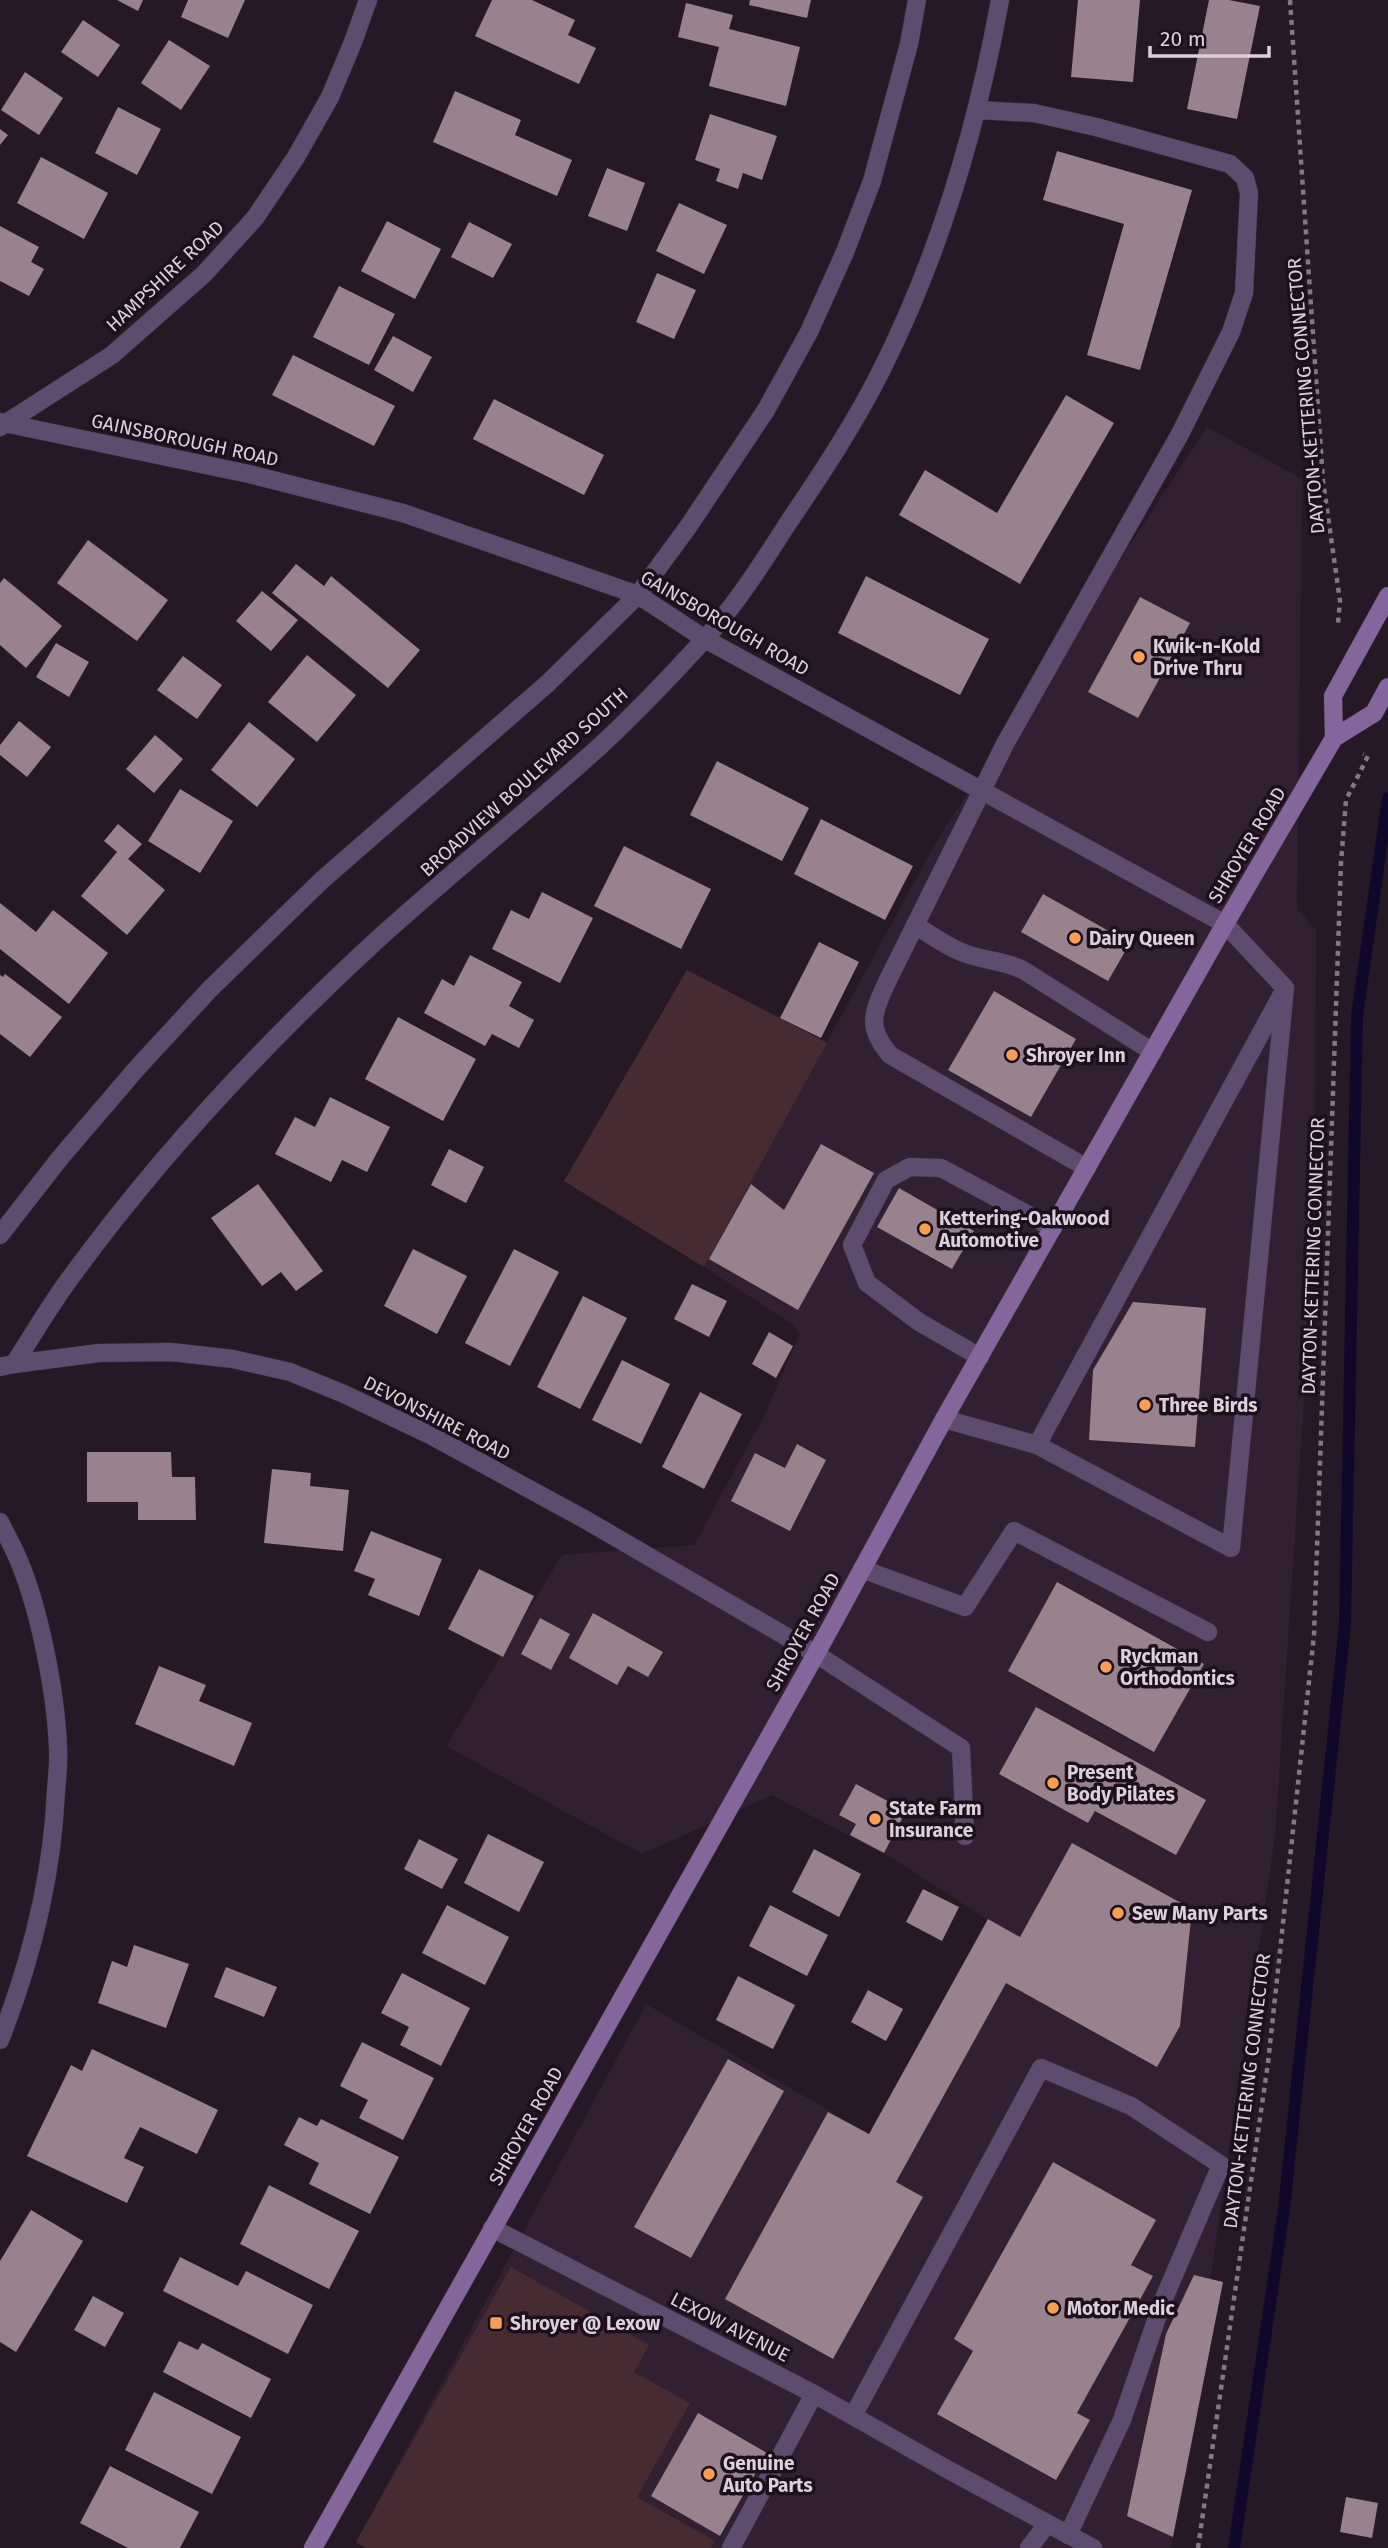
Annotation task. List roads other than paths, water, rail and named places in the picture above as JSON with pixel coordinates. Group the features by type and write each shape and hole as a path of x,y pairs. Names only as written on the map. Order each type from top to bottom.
{"main road":[{"path":"1334,738 1334,696 1388,596"},
{"name":"SHROYER ROAD","path":"313,2548 816,1654 944,1419 1225,924 1334,738 1374,713 1388,687"}],"street":[{"name":"HAMPSHIRE ROAD","path":"2,424 112,355 204,274 255,218 296,157 330,97 368,0"},
{"path":"0,1235 60,1158 210,989 322,880 547,684 638,595 688,527 766,411 809,332 845,252 872,181 907,55 917,0"},
{"name":"BROADVIEW BOULEVARD SOUTH","path":"7,1366 68,1279 123,1209 268,1046 377,940 602,744 705,639 755,574 835,453 883,369 920,284 950,207 989,61 1000,0"},
{"path":"977,110 1034,113 1230,164 1245,178 1249,193 1244,293 1231,332 1180,434 981,790 877,1004 873,1023 876,1040 890,1055 1087,1168"},
{"name":"GAINSBOROUGH ROAD","path":"2,424 249,474 403,513 638,595 705,639 1225,924 1285,988"},
{"path":"915,925 961,952 1005,962 1023,970 1153,1052"},
{"path":"944,1419 1037,1445 1231,1548 1285,988"},
{"path":"1037,1445 1285,988"},
{"path":"980,1357 919,1322 867,1283 852,1245 886,1181 910,1167 941,1168 1053,1228"},
{"name":"DEVONSHIRE ROAD","path":"7,1366 99,1353 171,1352 233,1359 290,1372 344,1394 432,1436 586,1520 816,1654 961,1748 965,1836"},
{"path":"0,1522 19,1561 38,1624 51,1686 58,1749 54,1825 43,1900 21,1986 0,2040"},
{"path":"862,1569 965,1608 1014,1531 1208,1632"},
{"path":"853,2416 1041,2068 1131,2106 1221,2165 1162,2303 1122,2420 1068,2535"},
{"name":"LEXOW AVENUE","path":"492,2228 814,2394 1093,2548"},
{"path":"734,2547 814,2394"},
{"path":"1029,2548 1047,2524"}],"waterway":[{"path":"1234,2548 1284,2209 1345,1624 1357,1016 1388,798"}],"place":[{"name":"Kwik-n-Kold Drive Thru","path":"1139,657"},
{"name":"Dairy Queen","path":"1075,938"},
{"name":"Shroyer Inn","path":"1012,1055"},
{"name":"Kettering-Oakwood Automotive","path":"925,1229"},
{"name":"Three Birds","path":"1145,1405"},
{"name":"Ryckman Orthodontics","path":"1106,1667"},
{"name":"Present Body Pilates","path":"1053,1783"},
{"name":"State Farm Insurance","path":"875,1819"},
{"name":"Sew Many Parts","path":"1118,1913"},
{"name":"Motor Medic","path":"1053,2308"},
{"name":"Shroyer @ Lexow","path":"496,2323"},
{"name":"Genuine Auto Parts","path":"709,2474"}]}
